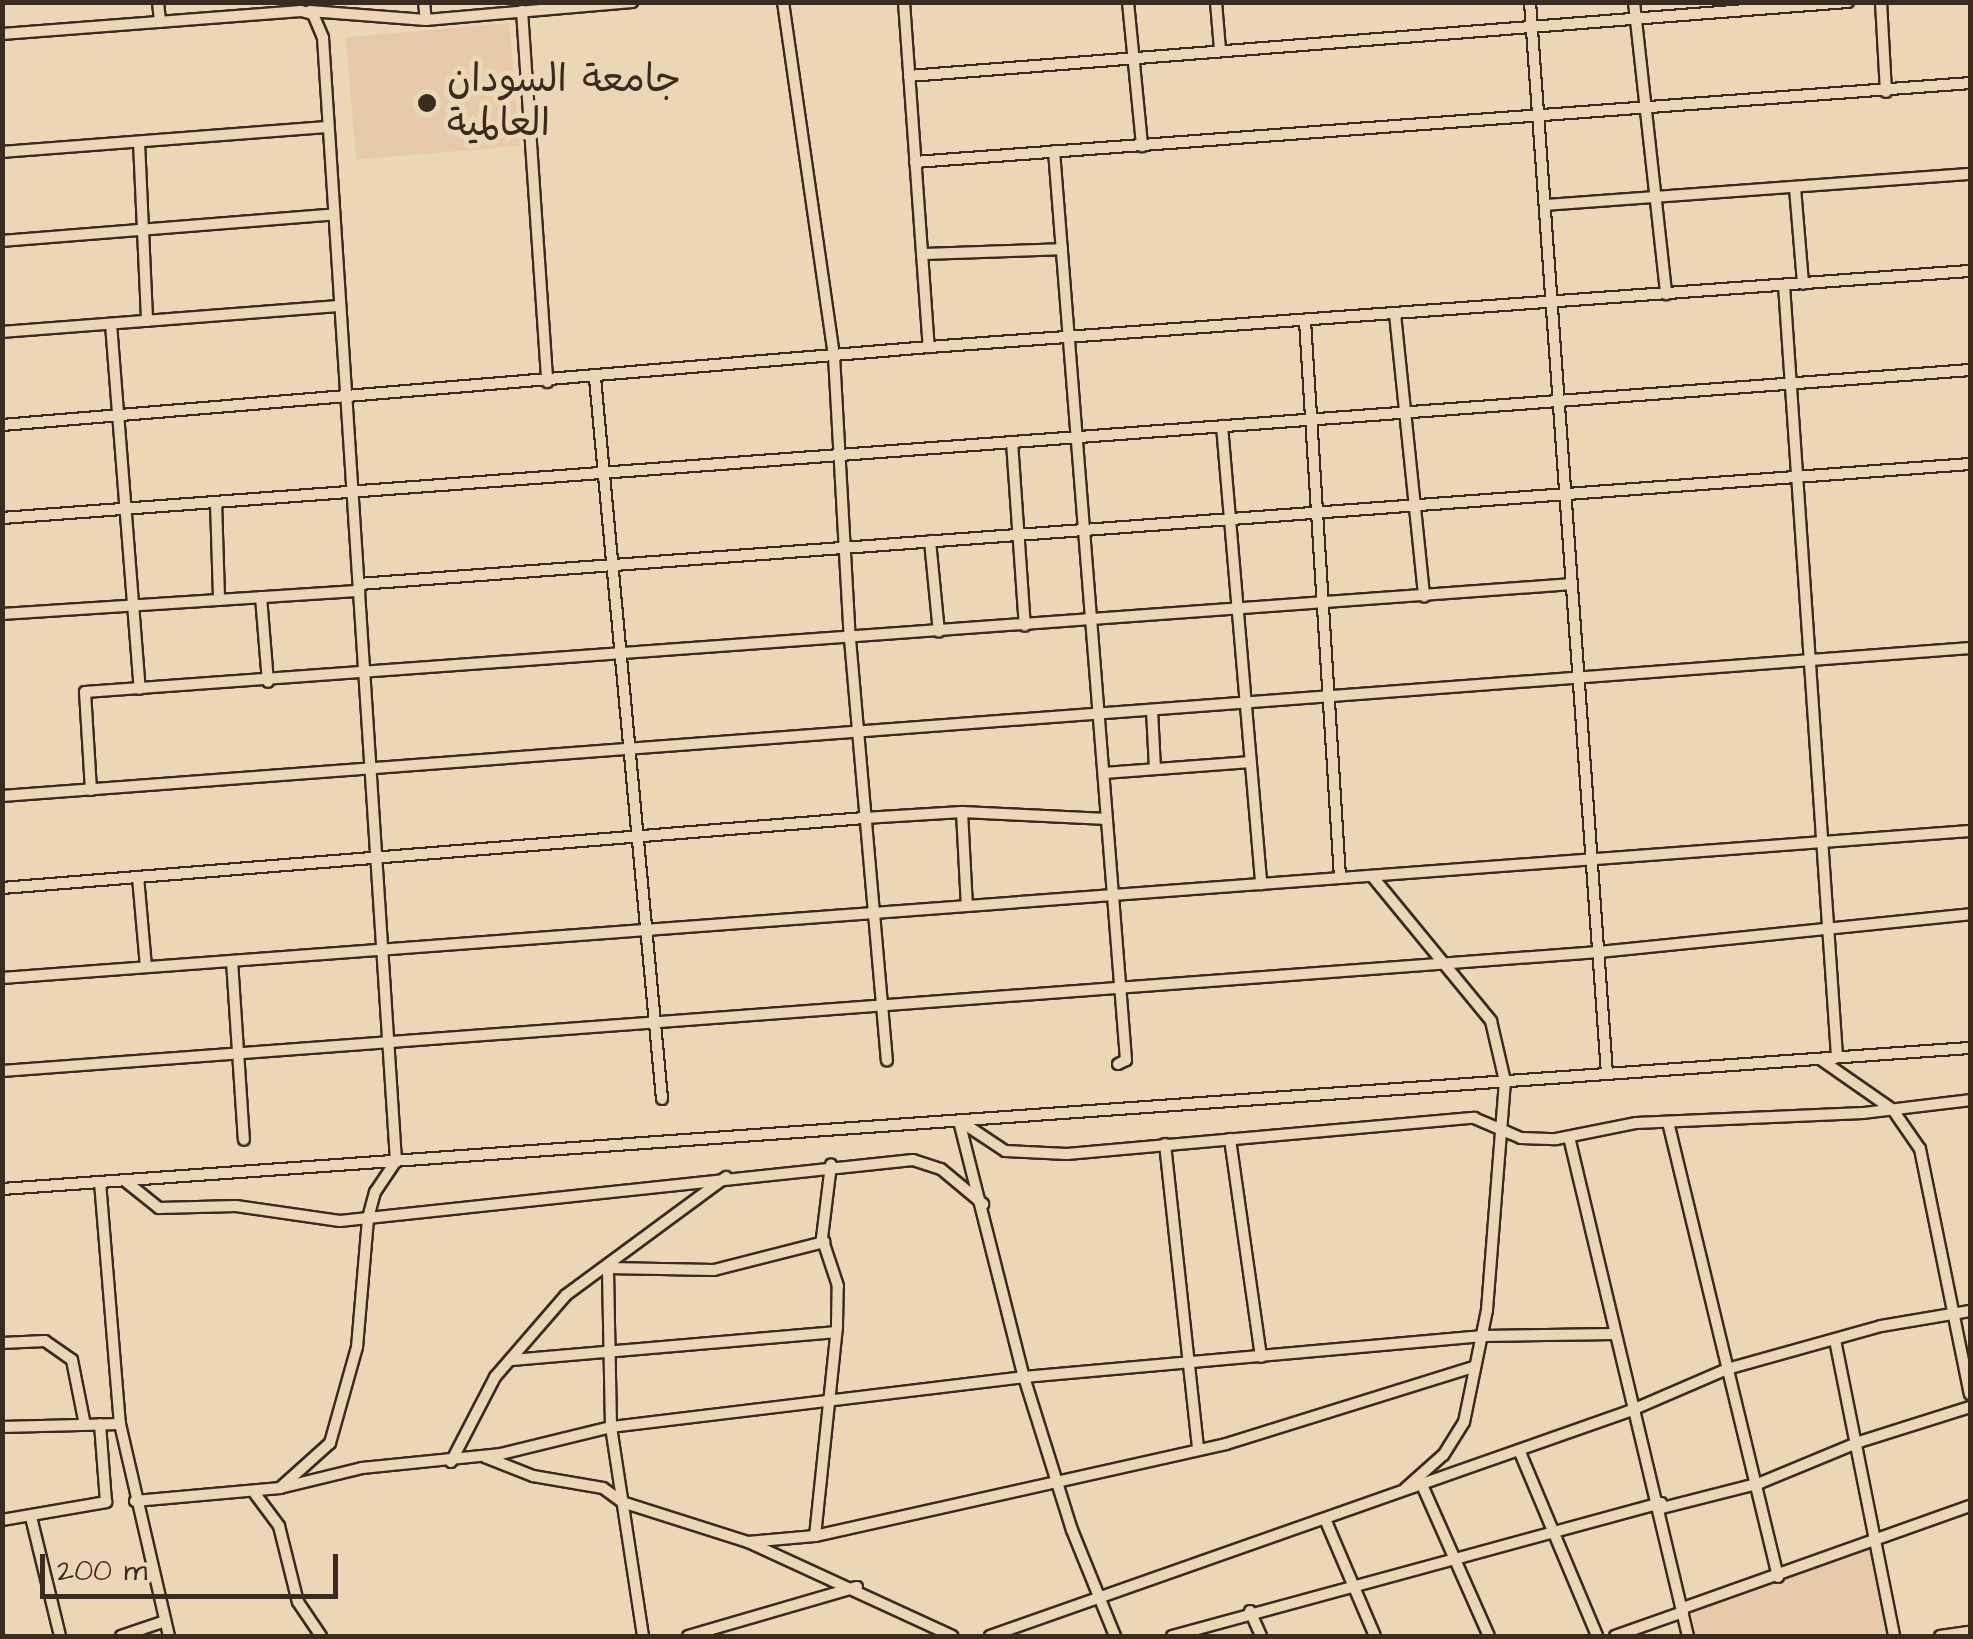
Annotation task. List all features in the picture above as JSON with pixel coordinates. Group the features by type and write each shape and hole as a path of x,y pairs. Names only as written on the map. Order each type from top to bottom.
{"street":[{"path":"158,2 160,22"},
{"path":"424,2 426,20"},
{"path":"2,34 301,11 426,20 632,2"},
{"path":"784,2 834,356 857,732 887,1060"},
{"path":"904,2 929,347"},
{"path":"1128,2 1142,146"},
{"path":"1216,2 1220,50"},
{"path":"1530,2 1607,1074"},
{"path":"1634,2 1666,294"},
{"path":"909,76 1848,2"},
{"path":"1881,2 1886,92"},
{"path":"280,1488 330,1443 348,1391 366,1286 368,1218 375,1192 396,1161 320,25 301,11"},
{"path":"522,11 546,382"},
{"path":"915,162 1970,83"},
{"path":"2,152 328,127"},
{"path":"139,142 147,321"},
{"path":"1054,151 1126,1060 1118,1064"},
{"path":"1545,205 1970,174"},
{"path":"1796,188 1803,284"},
{"path":"2,241 334,214"},
{"path":"922,254 1062,250"},
{"path":"2,426 346,401 929,347 1970,272"},
{"path":"1784,285 1837,1058"},
{"path":"2,332 340,306"},
{"path":"1395,314 1424,597"},
{"path":"1304,321 1340,878"},
{"path":"111,324 140,689"},
{"path":"2,518 1970,370"},
{"path":"595,378 662,1099"},
{"path":"1222,426 1261,884"},
{"path":"1012,442 1025,626"},
{"path":"2,614 1970,464"},
{"path":"216,502 220,600"},
{"path":"930,541 939,632"},
{"path":"91,790 85,692 268,682 1572,584"},
{"path":"261,597 268,682"},
{"path":"2,796 1970,648"},
{"path":"1152,710 1156,770"},
{"path":"1104,774 1251,762"},
{"path":"2,888 864,818 962,812 1107,819"},
{"path":"962,812 967,906"},
{"path":"2,978 1970,831"},
{"path":"1372,876 1446,963 1497,1032 1505,1082 1505,1131 1483,1336 1473,1367 1464,1422 1443,1455 1402,1492"},
{"path":"138,877 146,967"},
{"path":"2,1071 388,1040 655,1027 1120,986 1598,952 1970,914"},
{"path":"232,961 244,1140"},
{"path":"2,1189 1970,1048"},
{"path":"1820,1059 1893,1110 1920,1149 1970,1394"},
{"path":"959,1120 1018,1155 1474,1118 1522,1138 1569,1137 1668,1122 1893,1110 1970,1100"},
{"path":"959,1120 1024,1377 1098,1600 1115,1636"},
{"path":"1668,1122 1727,1369 1760,1483 1778,1577"},
{"path":"1569,1137 1632,1410 1661,1506 1688,1636"},
{"path":"1230,1139 1261,1357"},
{"path":"1165,1144 1198,1448"},
{"path":"124,1180 160,1208 236,1206 286,1217 368,1218 727,1176 913,1160 941,1169 982,1204"},
{"path":"815,1536 824,1405 836,1332 838,1286 824,1242 831,1165"},
{"path":"450,1462 510,1360 566,1295 608,1268 727,1176"},
{"path":"100,1182 120,1424 169,1636"},
{"path":"608,1268 714,1270 824,1242"},
{"path":"608,1268 610,1427 643,1636"},
{"path":"990,1636 1632,1410 1727,1369 1834,1340 1970,1311"},
{"path":"510,1360 836,1332"},
{"path":"135,1501 280,1488 362,1468 484,1457 610,1427 824,1405 1024,1377 1483,1336 1615,1334"},
{"path":"1834,1340 1858,1442 1894,1636"},
{"path":"2,1342 45,1341 72,1360 85,1425"},
{"path":"748,1542 815,1536 1198,1448 1473,1367"},
{"path":"1172,1636 1250,1611 1460,1563 1553,1528 1760,1483 1858,1442 1970,1408"},
{"path":"2,1520 86,1510 108,1500 100,1424"},
{"path":"2,1427 120,1424"},
{"path":"1519,1450 1597,1636"},
{"path":"484,1457 533,1476 603,1488 622,1502 748,1542 857,1587 952,1636"},
{"path":"1422,1484 1489,1636"},
{"path":"253,1491 279,1526 311,1632 320,1636"},
{"path":"1615,1636 1876,1544 1970,1506"},
{"path":"31,1518 60,1636"},
{"path":"1325,1519 1375,1636"},
{"path":"688,1636 857,1587"},
{"path":"1250,1611 1261,1636"},
{"path":"121,1636 142,1633 165,1622"},
{"path":"1940,1636 1970,1632"}],"shaded area":[{"path":"509,23 520,146 356,160 346,37"},
{"path":"1876,1543 1896,1636 1697,1636 1690,1605"}],"place":[{"name":"جامعة السودان العالمية","path":"427,103"}]}
